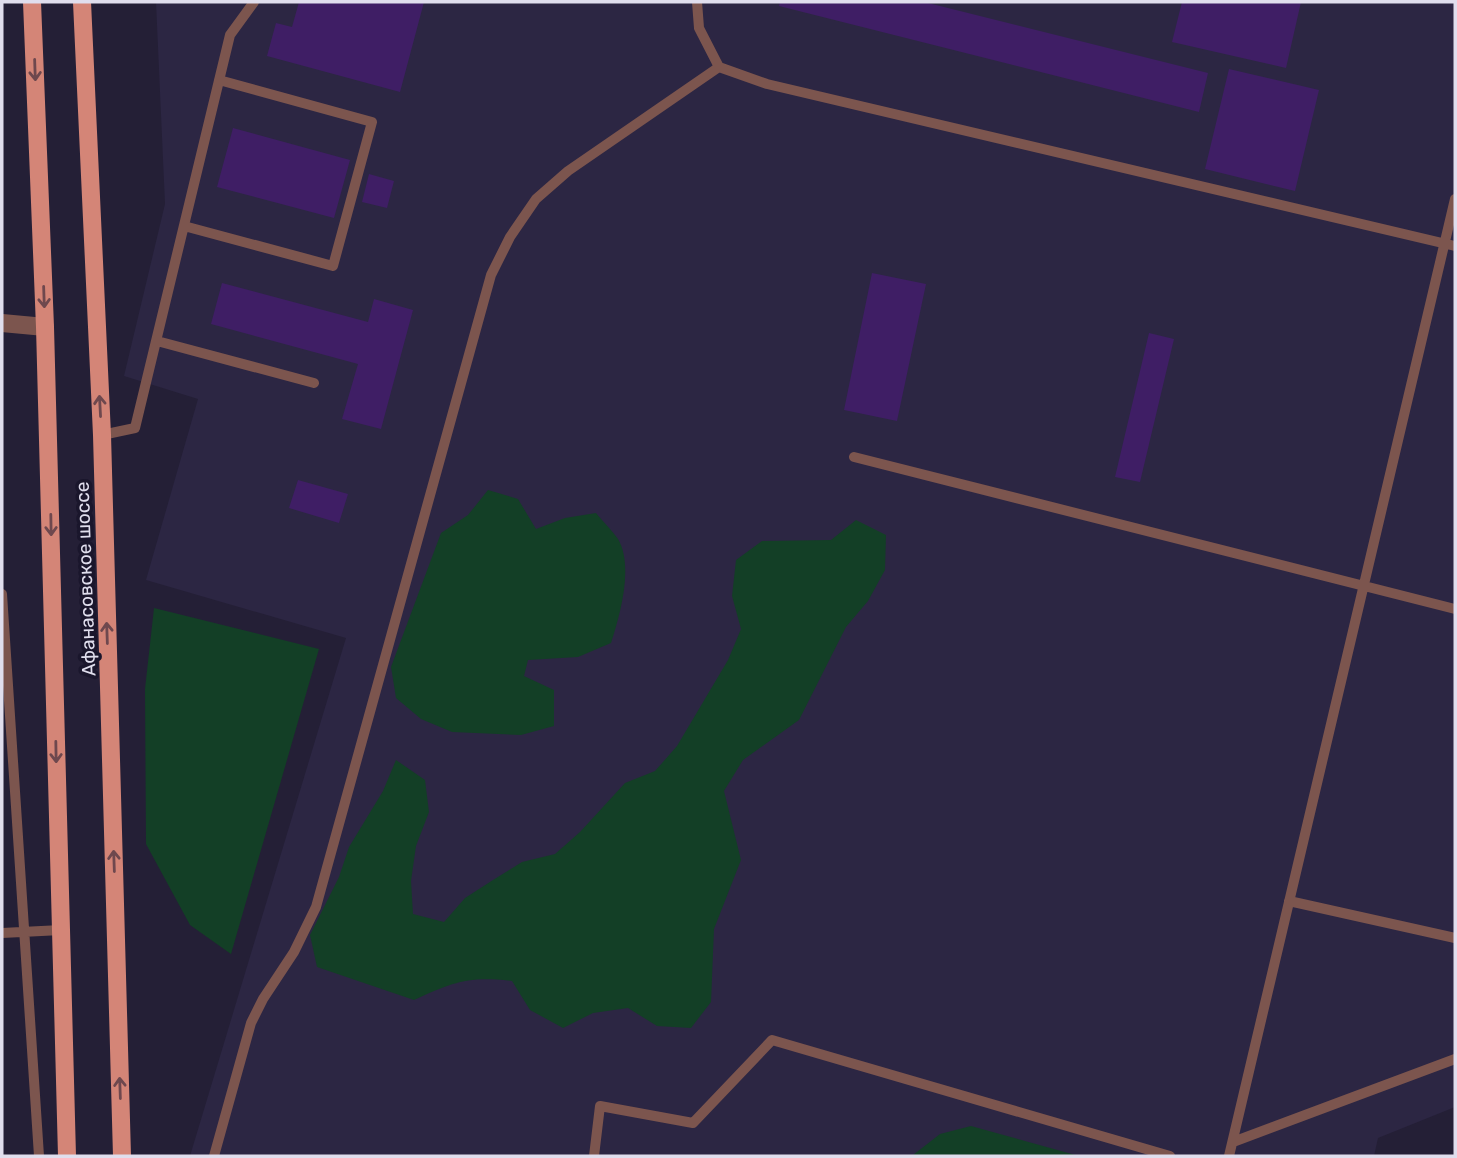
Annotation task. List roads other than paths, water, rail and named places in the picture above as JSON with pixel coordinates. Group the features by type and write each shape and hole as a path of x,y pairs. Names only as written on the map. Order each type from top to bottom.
{"main road":[{"name":"Афанасовское шоссе","path":"32,2 46,327 67,1156"},
{"name":"Афанасовское шоссе","path":"82,2 102,435 122,1156"}],"street":[{"path":"2,323 46,327"}],"lane":[{"path":"102,435 135,428 230,35 254,2"},
{"path":"697,2 699,28 719,66 780,87 1450,245"},
{"path":"214,1156 251,1023 294,952 316,907 491,275 510,237 536,199 568,171 719,66"},
{"path":"184,226 333,266 372,122 219,80"},
{"path":"1229,1156 1364,588 1450,245 1455,200"},
{"path":"157,341 314,383"},
{"path":"853,457 1455,609"},
{"path":"2,594 39,1156"},
{"path":"1289,901 1455,938"},
{"path":"2,933 61,930"},
{"path":"594,1156 600,1106 693,1123 772,1040 1170,1156"},
{"path":"1233,1142 1455,1059"}]}
